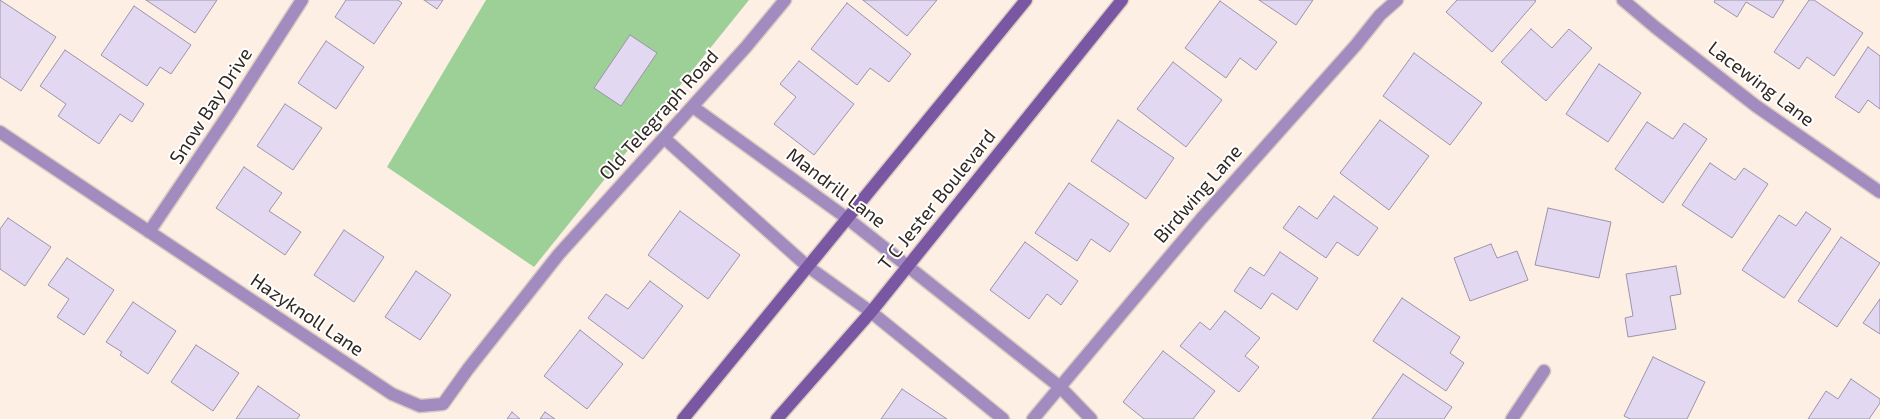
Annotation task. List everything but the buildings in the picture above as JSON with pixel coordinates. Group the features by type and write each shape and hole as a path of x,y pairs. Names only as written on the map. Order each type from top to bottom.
{"main road":[{"path":"683,419 1026,0"},
{"name":"T C Jester Boulevard","path":"777,419 871,312 1122,0"}],"street":[{"name":"Snow Bay Drive","path":"149,232 228,115 302,0"},
{"name":"Old Telegraph Road","path":"559,254 693,107 786,0"},
{"name":"Birdwing Lane","path":"1033,419 1200,218 1356,45 1380,15 1397,0"},
{"name":"Lacewing Lane","path":"1624,0 1655,27 1756,106 1880,192"},
{"name":"Mandrill Lane","path":"693,107 848,219 1060,387 1091,419"},
{"name":"Hazyknoll Lane","path":"0,132 392,394 420,406 443,404 468,369 559,254"},
{"path":"664,138 807,266 871,312 1003,419"},
{"path":"1512,419 1544,371"}],"green space":[{"path":"486,0 749,0 534,267 387,167"}]}
